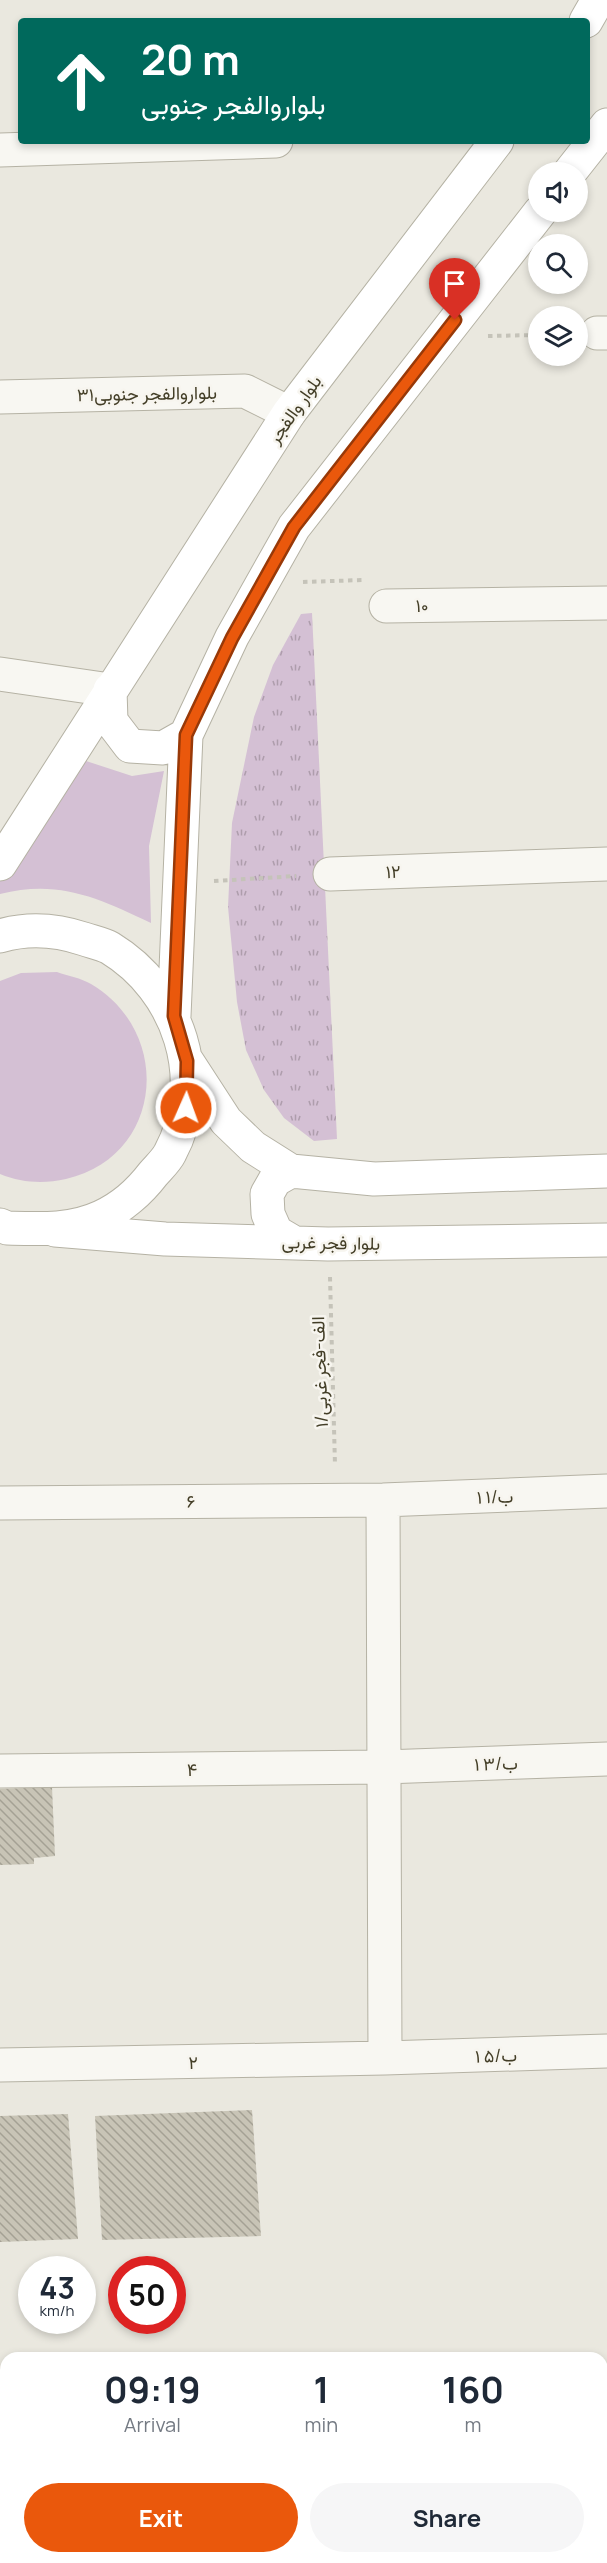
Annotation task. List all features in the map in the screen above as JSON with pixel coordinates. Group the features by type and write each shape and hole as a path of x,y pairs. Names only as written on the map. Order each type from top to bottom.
{"main road":[{"path":"588,18 598,0"},
{"path":"578,162 607,125"},
{"name":"بلوار والفجر","path":"0,864 289,413 495,144"},
{"path":"532,222 294,527 232,638 186,735 174,1016 187,1061 226,1121 253,1147 291,1171 374,1179 607,1171"},
{"path":"110,690 111,721 130,746 163,748 186,735"},
{"path":"0,936 16,931 64,932 109,947 147,976 174,1016"},
{"path":"55,1230 101,1217 140,1190 170,1153 186,1108 187,1061"},
{"path":"291,1171 275,1180 267,1194 268,1214 276,1232 293,1242"},
{"name":"بلوار فجر غربی","path":"2,1227 165,1239 328,1244 607,1240"}],"street":[{"path":"0,150 184,144"},
{"name":"بلواروالفجر جنوبی۳۱","path":"0,396 245,391 289,413"},
{"name":"۱۰","path":"386,606 607,603"},
{"path":"0,674 110,690"},
{"name":"۱۲","path":"330,874 607,864"},
{"name":"۱ ب/۱","path":"383,1500 607,1491"},
{"path":"383,1500 385,2058"},
{"name":"۶","path":"0,1503 383,1500"},
{"name":"۱ ب/۳","path":"384,1767 607,1759"},
{"name":"۴","path":"0,1771 384,1767"},
{"name":"۱ ب/۵","path":"385,2058 607,2051"},
{"name":"۲","path":"0,2065 385,2058"}],"path":[{"path":"262,583 384,580 386,606"},
{"path":"178,883 330,874"},
{"name":"۱/الف-فجر غربی","path":"328,1244 337,1500"}],"green space":[{"path":"312,613 337,1139 314,1141 284,1118 264,1090 246,1050 237,1002 228,907 232,823 254,717 273,665 301,614"},
{"path":"83,760 132,776 164,771 149,846 151,923 96,899 60,890 21,890 0,894 0,868"},
{"path":"57,972 91,984 118,1006 136,1032 145,1061 146,1092 138,1121 122,1146 98,1166 66,1179 50,1182 25,1181 0,1174 0,981 21,973"}],"building":[{"path":"52,1787 55,1856 34,1858 34,1864 0,1865 0,1789"},
{"path":"252,2110 261,2236 102,2240 95,2116"},
{"path":"68,2114 78,2239 0,2242 0,2116"}],"route":[{"path":"186,1108 187,1061 174,1016 186,735 232,638 294,527 455,320"}]}
